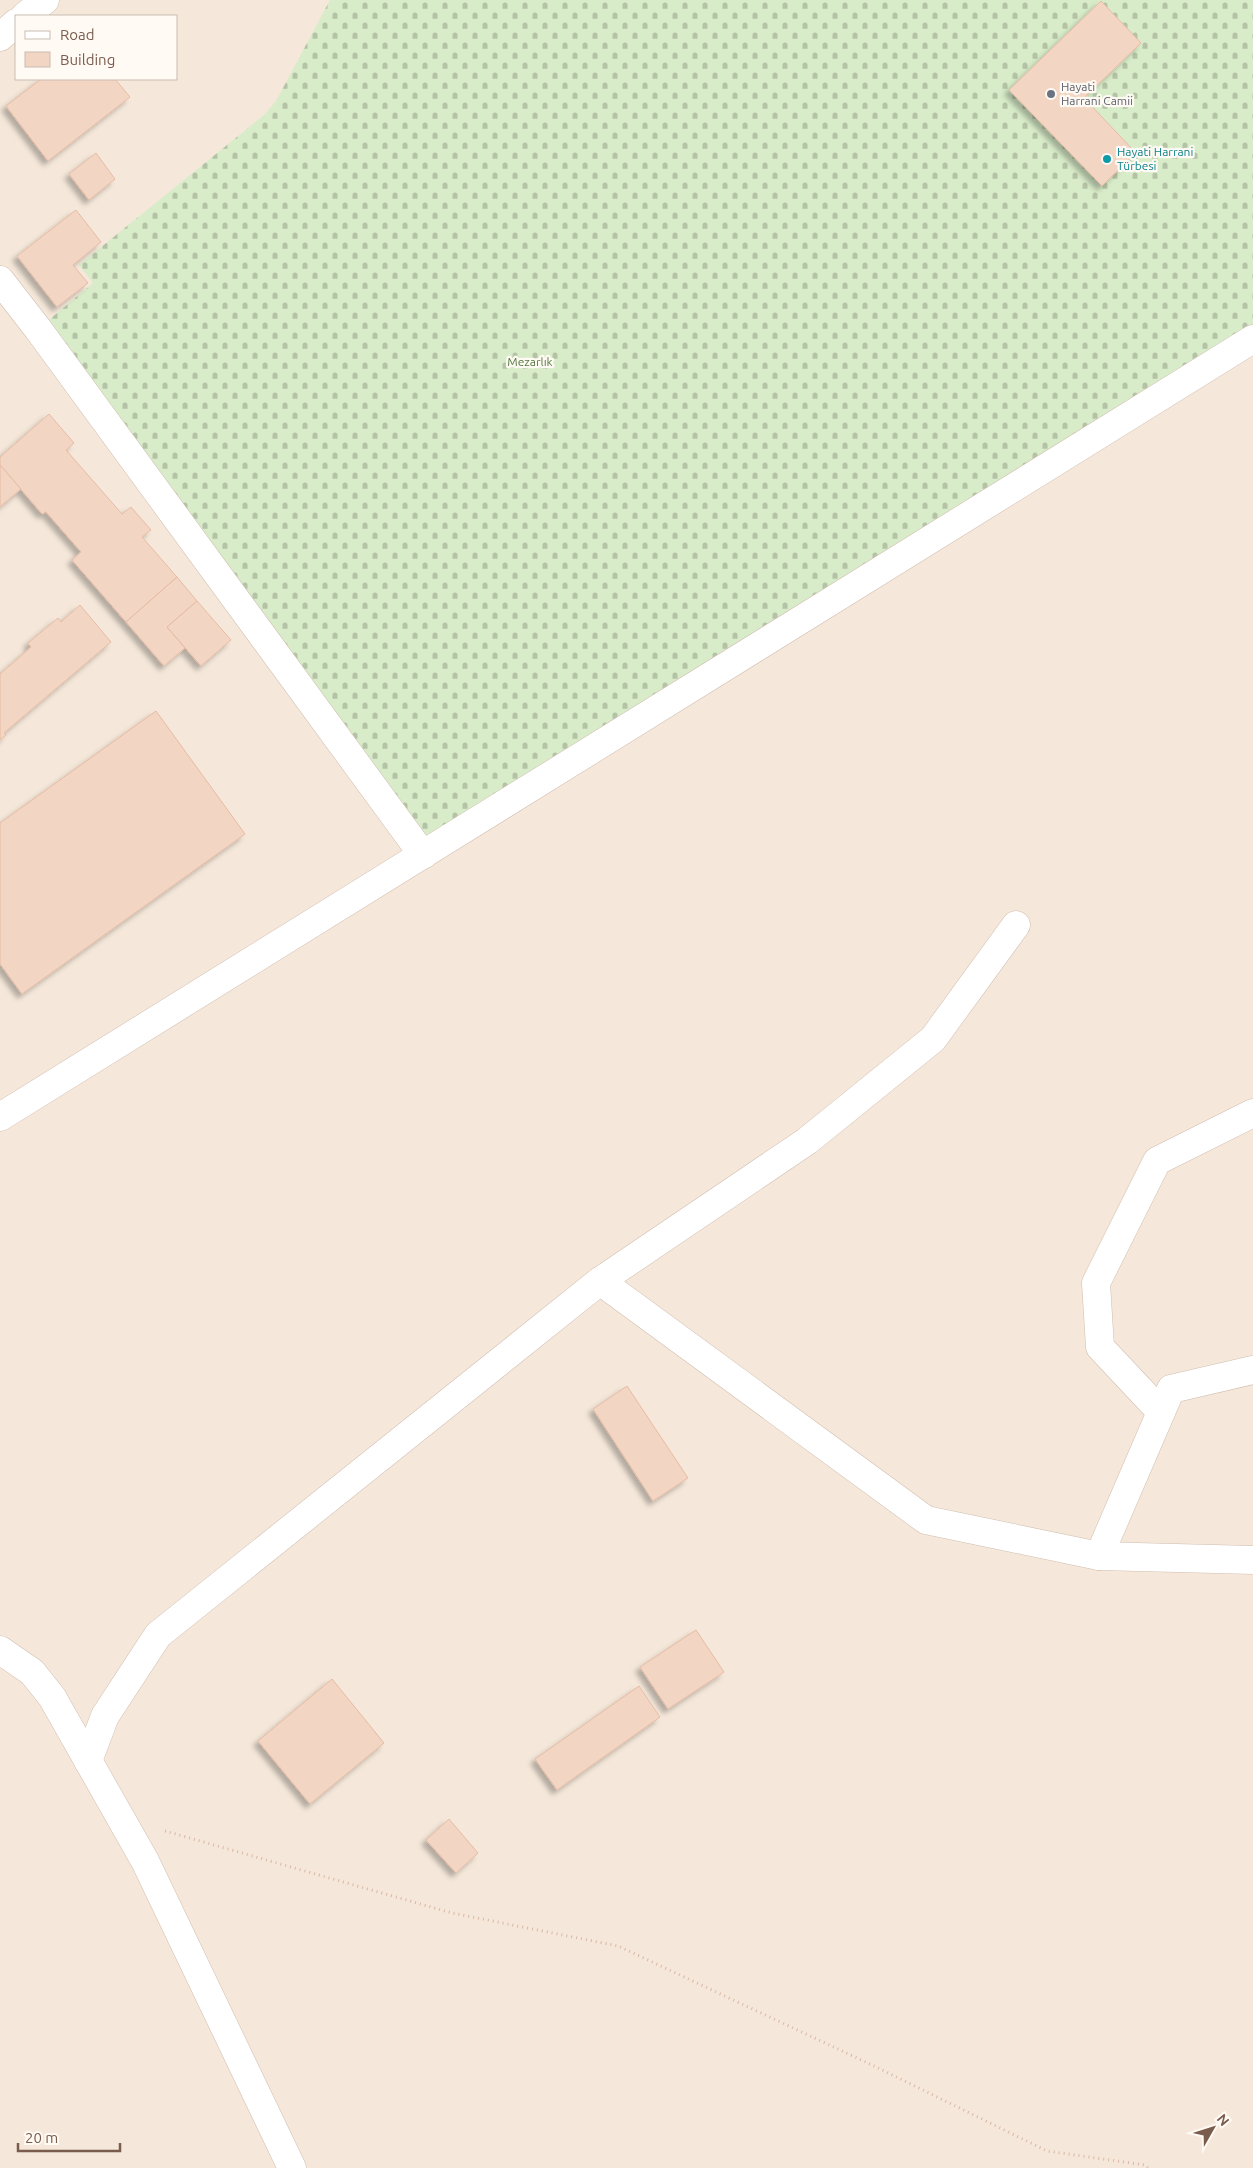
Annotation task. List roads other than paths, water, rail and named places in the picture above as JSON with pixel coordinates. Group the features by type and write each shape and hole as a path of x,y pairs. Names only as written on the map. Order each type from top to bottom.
{"street":[{"path":"26,15 45,0"},
{"path":"0,37 15,24"},
{"path":"0,280 38,329 422,855"},
{"path":"0,1117 1253,339"},
{"path":"88,1761 105,1716 158,1635 600,1281 808,1141 934,1038 1016,925"},
{"path":"1161,1412 1100,1347 1096,1283 1157,1161 1253,1113"},
{"path":"600,1281 926,1520 1100,1556 1253,1560"},
{"path":"1100,1556 1171,1389 1253,1370"},
{"path":"0,1650 32,1672 52,1697 119,1818 146,1861 292,2168"}],"place":[{"name":"Hayati Harrani Camii","path":"1051,94"},
{"name":"Hayati Harrani Türbesi","path":"1107,159"}],"park label":[{"name":"Mezarlık","path":"530,362"}]}
